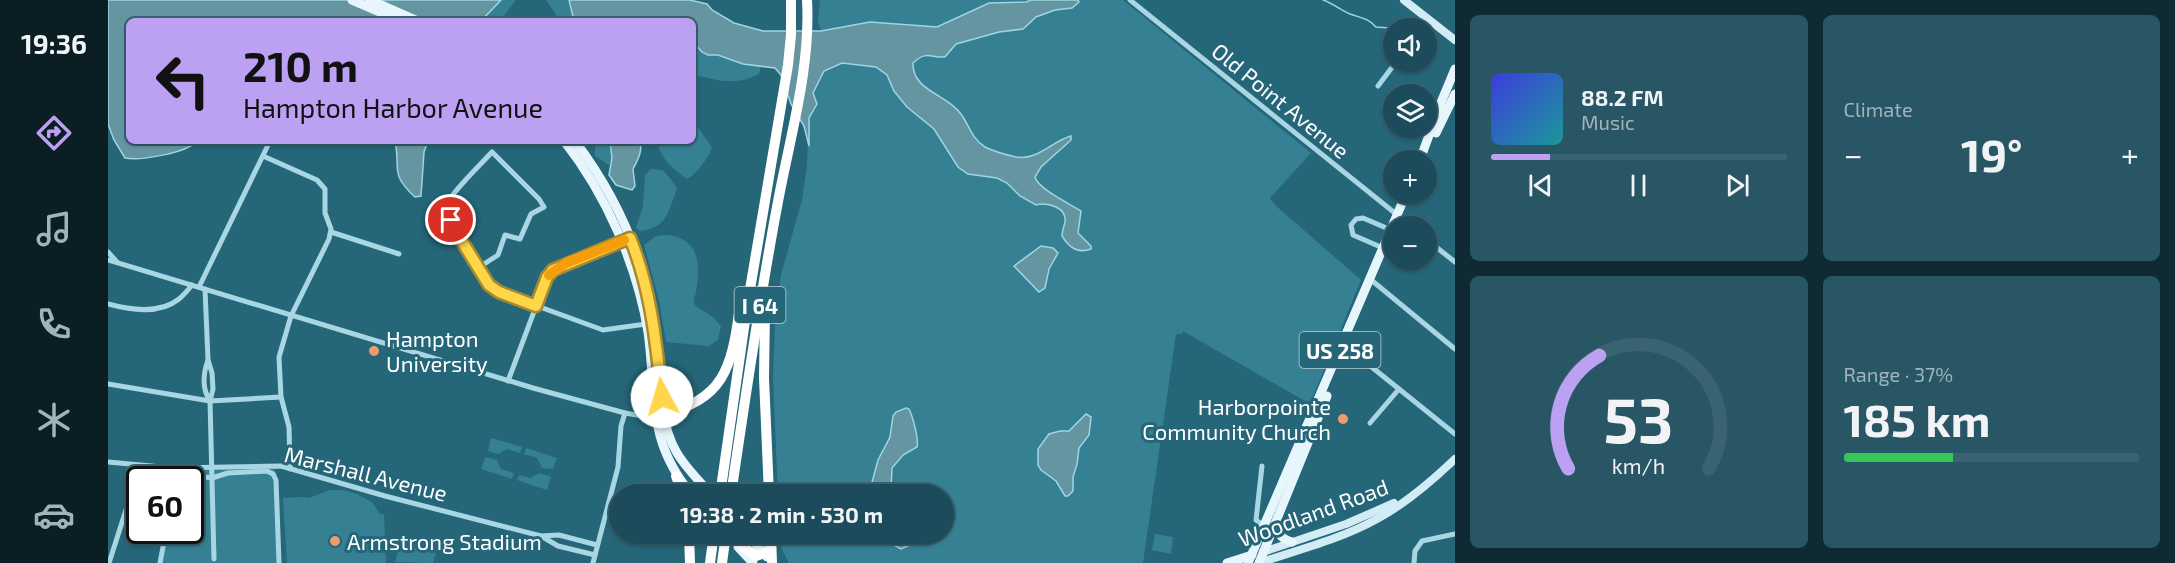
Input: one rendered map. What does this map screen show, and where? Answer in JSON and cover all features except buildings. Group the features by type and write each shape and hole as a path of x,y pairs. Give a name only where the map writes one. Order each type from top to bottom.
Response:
{"highway":[{"name":"I 64","path":"722,484 747,307 790,48 791,0"},
{"name":"I 64","path":"733,484 762,285 806,47 807,0"},
{"path":"660,414 683,409 703,398 719,382 729,362 733,351 759,202 771,167"},
{"path":"769,484 764,327 773,254 774,219"},
{"path":"676,476 679,484"},
{"path":"689,544 690,563"},
{"path":"710,563 713,544"},
{"path":"723,559 726,544"},
{"path":"740,544 754,555 770,553"}],"main road":[{"path":"352,0 394,18"},
{"path":"370,0 411,18"},
{"path":"1404,0 1455,40"},
{"path":"1427,17 1437,20 1455,34"},
{"path":"1424,150 1455,69"},
{"path":"1430,150 1455,94"},
{"path":"566,144 595,186 640,263 651,306 661,443 676,476 683,484"},
{"path":"577,144 607,189 626,239 646,324 660,414 676,452 703,484"},
{"name":"US 258","path":"1372,281 1383,248"},
{"name":"US 258","path":"1255,561 1263,552 1275,524 1383,255"},
{"name":"US 258","path":"1255,561 1264,526 1345,346"},
{"name":"Woodland Road","path":"1227,563 1255,561 1383,516 1454,464"},
{"path":"1275,524 1280,536 1292,542"},
{"name":"Woodland Road","path":"1263,552 1347,528"},
{"path":"736,544 753,563"}],"street":[{"name":"Old Point Avenue","path":"1130,0 1385,216"},
{"path":"1378,86 1388,72"},
{"path":"108,304 133,310 152,309 178,300 199,287 269,144"},
{"path":"478,268 498,255 505,235 520,239 531,214 544,207 539,199 492,152 450,198 448,210 455,230 478,268 489,285 499,292 603,330 646,324"},
{"path":"263,156 317,180 323,185 325,213 331,232 291,316 279,357 281,397 289,428 290,469"},
{"path":"1383,222 1363,218 1356,219 1351,225 1353,235 1383,248"},
{"path":"331,232 399,254"},
{"path":"508,381 547,277 553,270 626,239"},
{"path":"1437,248 1455,262"},
{"path":"108,252 118,263"},
{"path":"108,260 508,381 625,413 642,416 660,414"},
{"path":"1372,281 1455,349"},
{"path":"199,287 208,360 204,369 204,392 210,401 215,562"},
{"path":"1345,346 1455,435"},
{"path":"108,384 210,401 281,397"},
{"path":"1370,423 1399,389"},
{"path":"593,563 618,467 621,426 625,413"},
{"name":"Marshall Avenue","path":"108,462 141,466"},
{"name":"Marshall Avenue","path":"204,467 281,466 385,496 541,536 558,546 595,555"},
{"path":"1262,466 1256,520 1264,526"},
{"path":"204,476 267,471 275,476 279,563"},
{"path":"109,563 126,511"},
{"path":"1414,563 1415,551 1422,541 1455,534"},
{"name":"Marshall Avenue","path":"541,536 559,535 597,545"},
{"path":"160,563 164,544"}],"shaded area":[{"path":"108,0 501,0 484,18 126,18 126,144 193,144 184,149 152,157 125,158 108,124"},
{"path":"501,0 516,0 502,18 484,18"},
{"path":"546,0 569,0 573,18 558,18"},
{"path":"569,0 690,0 707,4 712,10 734,23 763,31 821,31 870,22 937,27 989,3 1078,0 1079,2 1072,8 1055,10 1036,17 1023,29 999,32 956,44 945,57 925,56 913,63 918,80 955,107 974,136 985,147 1008,155 1024,157 1038,153 1071,136 1071,140 1041,167 1035,177 1037,182 1048,191 1081,211 1078,233 1091,246 1091,249 1078,250 1065,240 1062,236 1065,217 1060,209 1045,204 1036,205 997,178 968,174 958,167 934,129 907,107 894,91 887,75 876,67 842,63 824,71 813,93 817,104 809,118 809,146 804,126 791,104 781,75 775,68 743,64 702,52 696,45 696,18 573,18"},
{"path":"820,0 1123,0 1311,153 1270,198 1275,205 1361,280 1310,404 1183,331 1182,334 1176,334 1143,563 789,563 780,544 954,544 954,484 778,484 773,379 775,323 781,275 802,200 807,165 810,98 824,71 837,30 821,31 818,21"},
{"path":"696,45 708,55 718,55 743,64 761,66 759,74 751,78 735,81 710,79 696,75"},
{"path":"696,125 712,147 702,165 687,179 664,158 659,144 696,144"},
{"path":"396,144 427,144 424,152 421,196 415,197 402,182 397,170"},
{"path":"595,144 610,144 612,159 609,165 595,156"},
{"path":"610,144 641,144 641,150 633,169 635,186 632,190 616,185 609,175 612,158"},
{"path":"651,169 663,170 677,189 669,211 662,222 640,231 636,228 643,206 645,175"},
{"path":"666,235 685,241 695,254 698,272 694,303 721,326 718,340 709,346 666,342 659,300 644,245 656,236"},
{"path":"1041,246 1053,248 1058,253 1049,269 1045,288 1039,292 1014,266"},
{"path":"909,409 914,423 917,447 903,455 892,468 891,484 872,484 878,460 890,437 893,416 896,412"},
{"path":"1086,414 1091,417 1089,435 1079,448 1073,477 1073,491 1065,496 1056,481 1038,465 1038,449 1049,434 1069,431"},
{"path":"491,438 522,447 520,453 507,449 498,454 488,451"},
{"path":"526,448 557,458 553,469 542,468 537,458 524,454"},
{"path":"487,457 497,460 501,469 514,473 512,479 481,469"},
{"path":"274,468 277,474 280,563 159,563 162,544 204,544 204,469"},
{"path":"540,473 551,477 547,490 517,480 519,475 530,478"},
{"name":"Armstrong Stadium","path":"330,490 343,490 357,494 372,502 380,514 384,514 386,563 287,563 283,498 309,498"},
{"path":"1155,534 1173,537 1171,554 1152,550"},
{"path":"402,535 438,545 433,563 395,562"},
{"path":"892,544 910,544 901,549"}],"waterway":[{"path":"1323,0 1367,20 1376,27 1383,28"}],"slow traffic":[{"path":"549,275 566,263 624,240"}],"place":[{"name":"Hampton University","path":"374,351"},
{"name":"Harborpointe Community Church","path":"1343,419"},
{"name":"Armstrong Stadium","path":"335,541"}],"route":[{"path":"451,220 489,285 499,292 536,306 547,277 553,270 630,238 640,263 651,306 662,397"}]}
